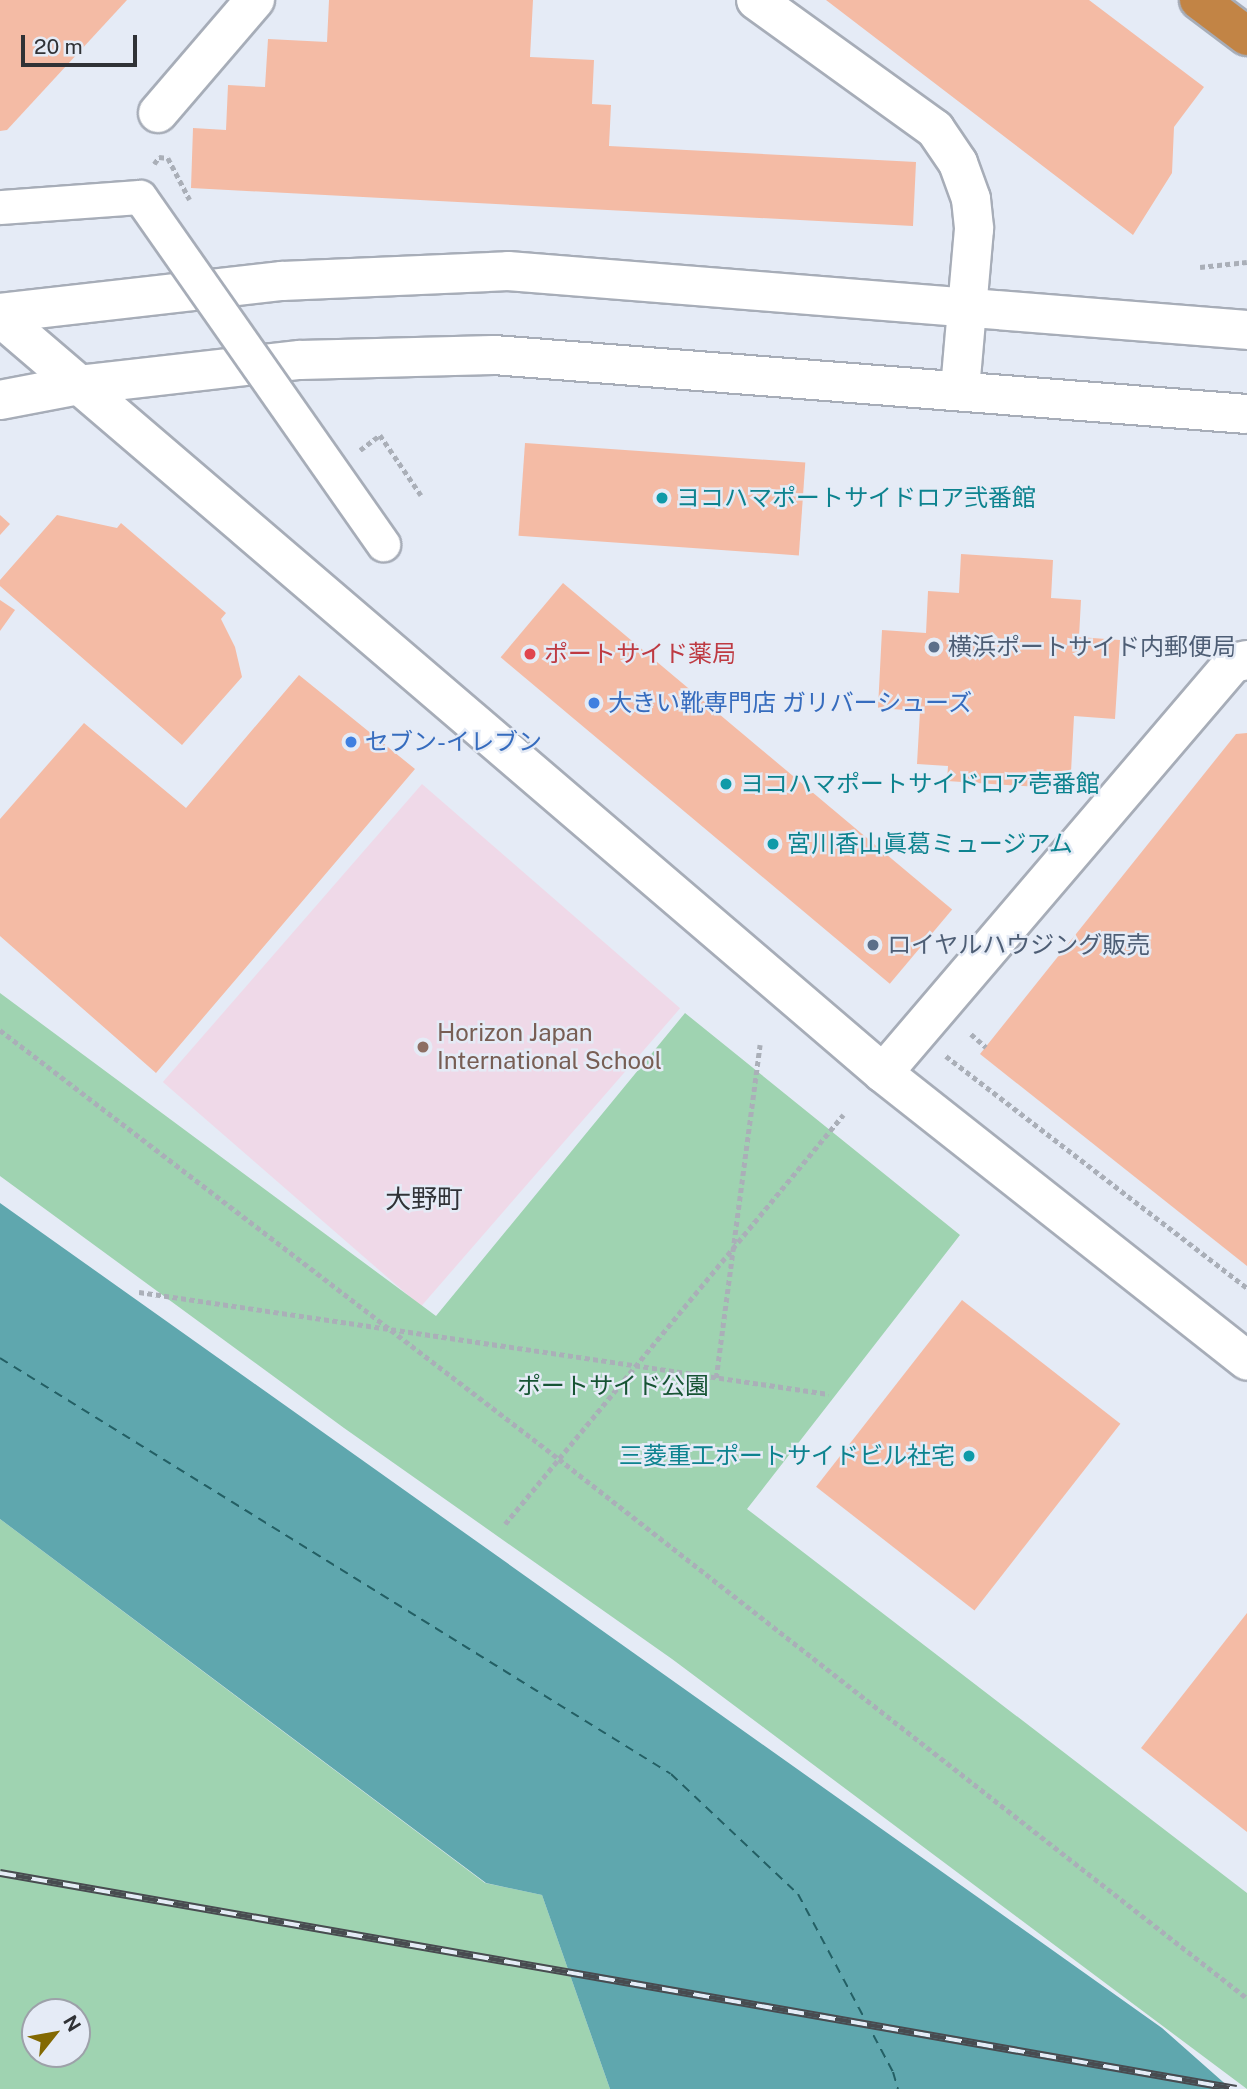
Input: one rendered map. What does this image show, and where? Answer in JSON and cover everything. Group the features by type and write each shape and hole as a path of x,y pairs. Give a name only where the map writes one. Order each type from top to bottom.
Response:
{"highway":[{"path":"1199,0 1247,38"},
{"path":"1234,0 1247,10"}],"street":[{"path":"158,113 255,0"},
{"path":"756,0 935,129 958,163 971,199 974,229 960,390"},
{"path":"1193,0 1247,38"},
{"path":"0,207 140,197 383,544"},
{"path":"0,315 282,281 508,271 1247,330"},
{"path":"0,315 883,1073 1247,1360"},
{"path":"0,400 79,385 300,360 494,355 1247,414"},
{"path":"883,1073 1233,663 1247,660"}],"path":[{"path":"1200,267 1247,262"},
{"path":"360,449 380,435 421,495"},
{"path":"0,1030 559,1459 1247,1998"},
{"path":"971,1034 986,1047"},
{"path":"716,1378 760,1045"},
{"path":"938,1049 1247,1289"},
{"path":"505,1524 843,1115"},
{"path":"139,1292 829,1394"}],"shaded area":[{"name":"Horizon Japan International School","path":"422,784 680,1008 421,1306 163,1082"}],"green space":[{"name":"ポートサイド公園","path":"0,993 436,1316 685,1013 960,1235 747,1509 1247,1893 1247,2089 672,1659 344,1428 0,1176"},
{"path":"0,1519 485,1883 542,1895 610,2089 0,2089"}],"water":[{"path":"0,1203 1162,2028 1231,2089 610,2089 542,1895 486,1883 0,1519"}],"building":[{"path":"0,0 127,0 7,130 0,131"},
{"path":"329,0 533,0 530,57 594,60 592,104 611,105 609,146 916,162 913,226 191,188 193,128 226,130 228,85 265,87 268,39 327,42"},
{"path":"826,0 1089,0 1204,87 1174,127 1172,173 1133,235"},
{"name":"ヨコハマポートサイドロア弐番館","path":"525,443 805,463 799,555 519,536"},
{"path":"0,515 10,524 0,535"},
{"path":"57,515 117,528 121,523 226,613 221,619 235,647 242,677 182,745 0,586 0,580"},
{"path":"961,554 1053,560 1051,598 1081,600 1079,637 1120,640 1115,719 1074,716 1071,772 1039,771 1038,787 947,781 948,766 917,764 920,711 878,708 882,630 926,633 928,591 959,593"},
{"name":"ヨコハマポートサイドロア壱番館","path":"563,583 952,910 890,984 501,657"},
{"path":"0,600 15,610 0,631"},
{"path":"299,675 415,769 156,1073 0,936 0,819 84,723 186,808"},
{"path":"1247,733 1247,1266 980,1054 1236,734"},
{"name":"三菱重工ポートサイドビル社宅","path":"962,1300 1120,1424 974,1611 816,1487"},
{"path":"1247,1613 1247,1832 1141,1748"}],"ferry route":[{"path":"0,1358 671,1774 798,1894 893,2072 898,2089"}],"railway":[{"path":"0,1873 1236,2089"}],"place":[{"name":"ヨコハマポートサイドロア弐番館","path":"662,498"},
{"name":"横浜ポートサイド内郵便局","path":"934,647"},
{"name":"ポートサイド薬局","path":"530,654"},
{"name":"大きい靴専門店 ガリバーシューズ","path":"594,703"},
{"name":"セブン-イレブン","path":"351,742"},
{"name":"ヨコハマポートサイドロア壱番館","path":"726,784"},
{"name":"宮川香山眞葛ミュージアム","path":"773,844"},
{"name":"ロイヤルハウジング販売","path":"873,945"},
{"name":"Horizon Japan International School","path":"423,1047"},
{"name":"三菱重工ポートサイドビル社宅","path":"969,1456"}],"district":[{"name":"大野町","path":"424,1199"}]}
